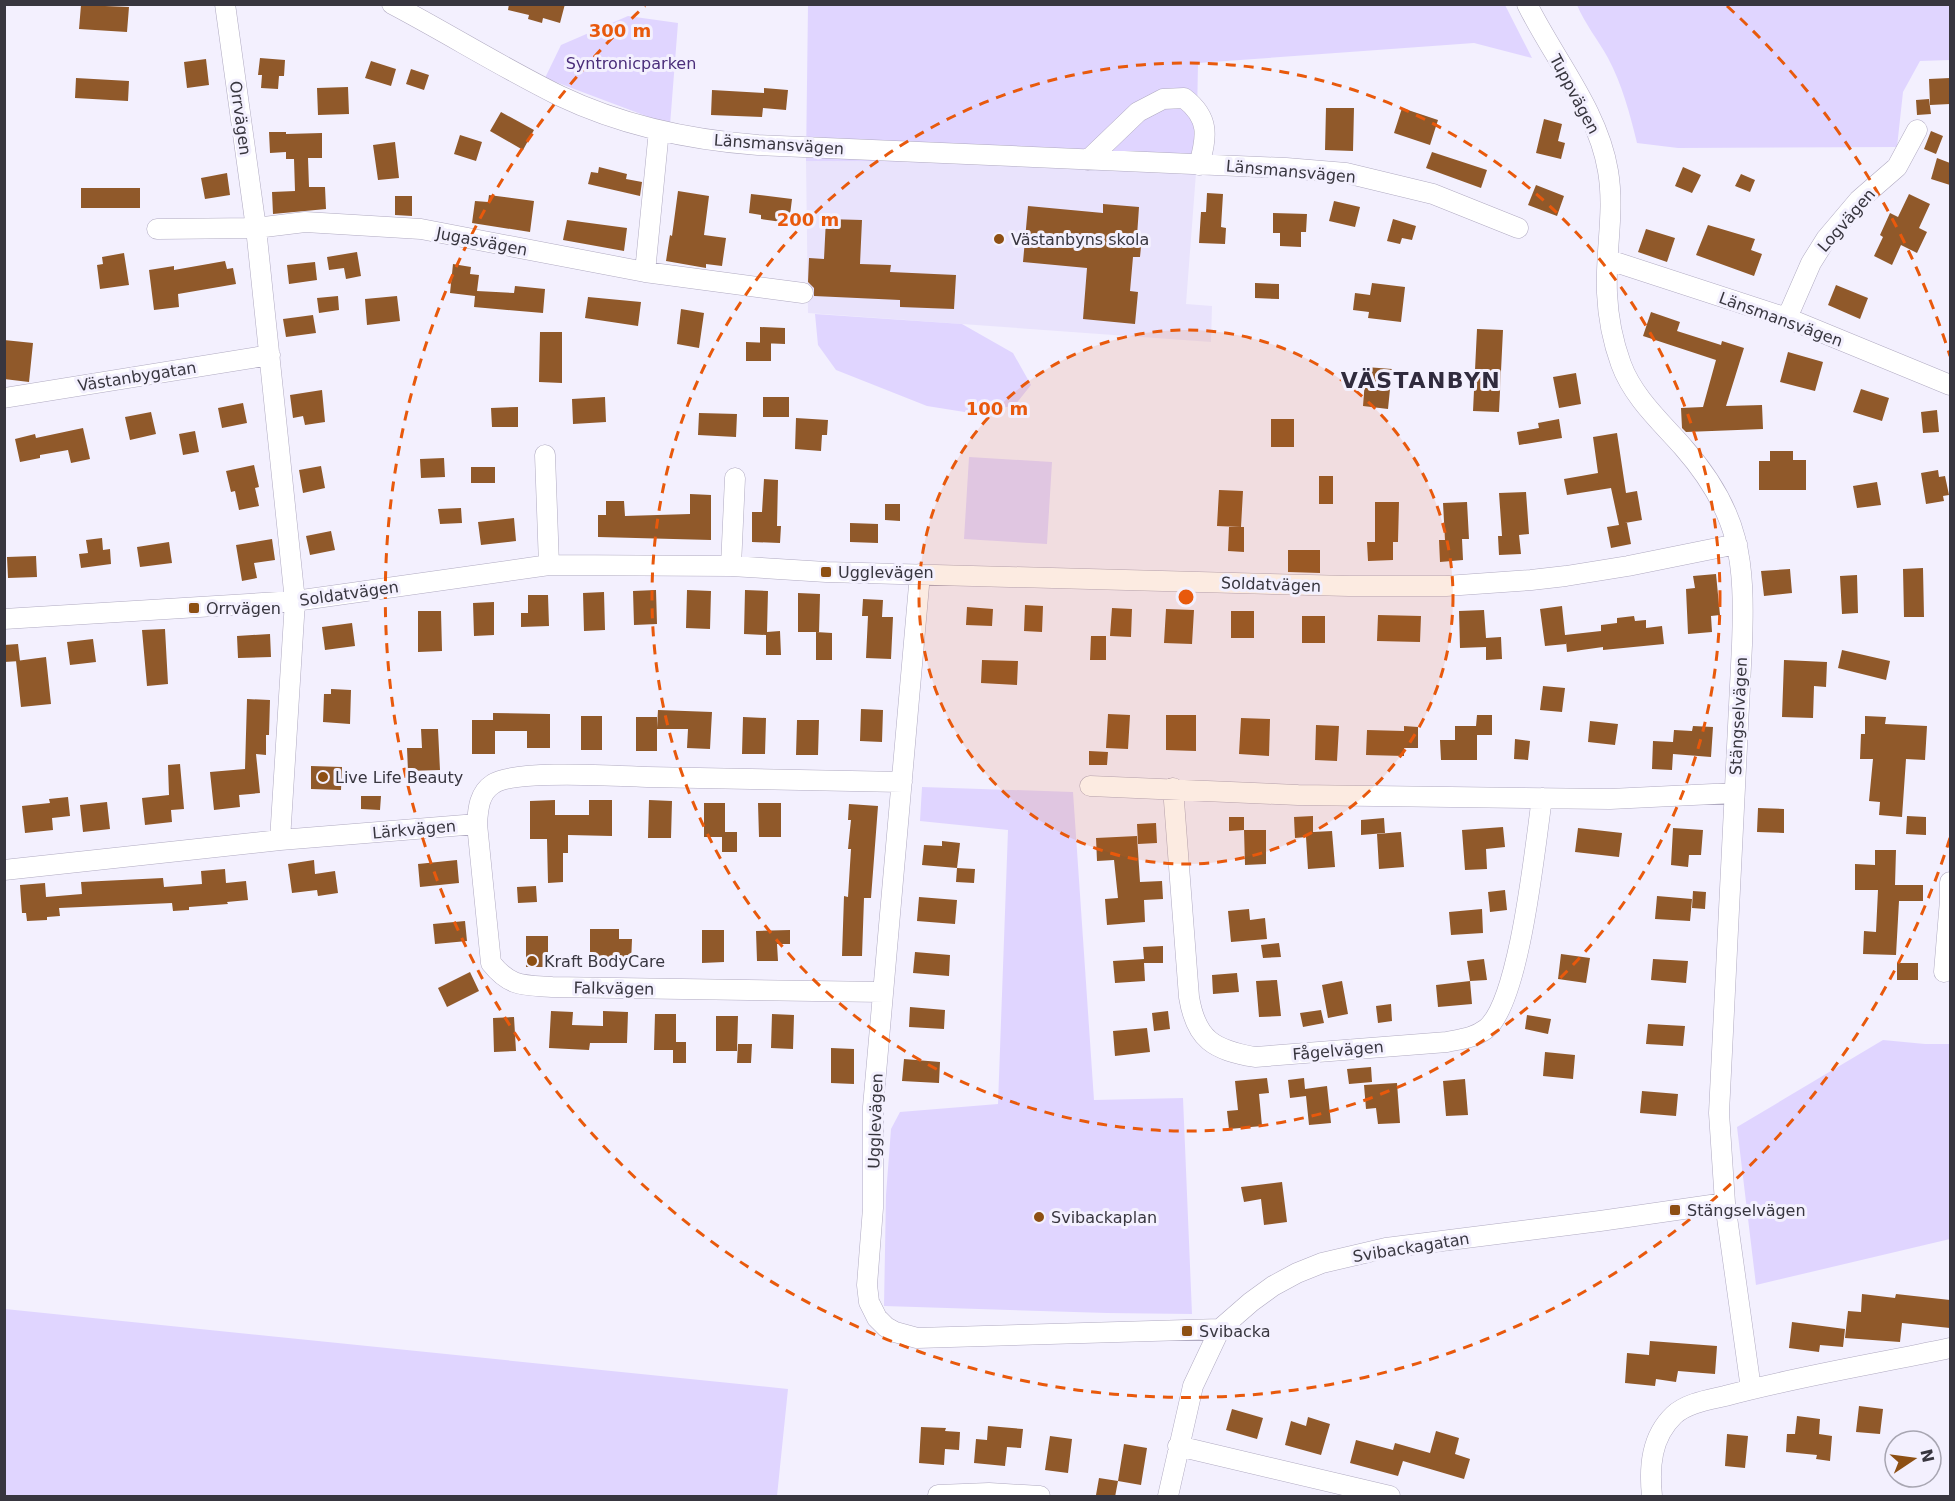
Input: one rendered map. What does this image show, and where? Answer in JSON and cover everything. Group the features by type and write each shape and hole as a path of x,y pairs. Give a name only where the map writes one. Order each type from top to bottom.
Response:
{"street":[{"name":"Orrvägen","path":"225,4 256,228 295,601 280,840"},
{"name":"Länsmansvägen","path":"392,4 562,97 659,130 725,143 758,146 1346,173 1434,194 1518,228"},
{"name":"Tuppvägen","path":"1527,4 1595,126 1605,157 1611,200 1609,260"},
{"name":"Länsmansvägen","path":"1088,160 1138,112 1163,99 1184,98 1195,107 1204,121 1205,142 1199,165"},
{"path":"645,272 659,130"},
{"name":"Logvägen","path":"1787,318 1811,263 1826,239 1859,200 1897,167 1917,130"},
{"name":"Jugasvägen","path":"157,229 256,228 305,222 421,229 645,272 803,293"},
{"name":"Länsmansvägen","path":"1609,260 1787,318 1950,386"},
{"name":"Stängselvägen","path":"1609,260 1607,292 1609,319 1622,365 1632,386 1644,403 1715,488 1729,518 1743,575 1744,597 1719,1113 1725,1203 1751,1389"},
{"name":"Västanbygatan","path":"4,398 270,355"},
{"path":"545,454 549,565"},
{"path":"730,566 735,478"},
{"name":"Soldatvägen","path":"4,619 295,601 549,565 730,566 826,572 1349,586 1446,586 1566,576 1737,544"},
{"name":"Ugglevägen","path":"920,574 873,1107 873,1208 867,1285 869,1302 877,1318 886,1327 917,1338 1220,1329"},
{"name":"Lärkvägen","path":"4,870 280,840 477,824 481,799 486,790 494,783 507,778 573,776 902,782"},
{"path":"1090,786 1298,795 1610,799 1734,794"},
{"name":"Fågelvägen","path":"1173,788 1192,1016 1209,1042 1224,1050 1255,1057 1447,1042 1470,1038 1487,1029 1505,1000 1520,943 1542,798"},
{"name":"Falkvägen","path":"477,824 491,963 503,977 530,986 552,987 884,992"},
{"path":"1944,972 1950,894"},
{"name":"Svibackagatan","path":"1168,1497 1193,1386 1220,1329 1273,1286 1305,1270 1351,1255 1386,1248 1725,1203"},
{"path":"1652,1497 1651,1471 1656,1442 1670,1419 1688,1407 1751,1389 1950,1348"},
{"path":"1178,1446 1390,1497"},
{"path":"938,1495 989,1493 1040,1497"}],"shaded area":[{"name":"Västanbyns skola","path":"806,161 1014,162 1196,173 1186,304 1212,306 1211,342 808,313"}],"green space":[{"path":"808,5 1505,5 1532,58 1474,43 1198,63 1196,173 1014,162 806,161"},
{"path":"1577,5 1950,5 1950,60 1920,61 1903,92 1897,147 1678,148 1637,143 1617,78"},
{"name":"Syntronicparken","path":"628,16 678,23 670,125 545,78 561,45"},
{"path":"815,314 962,324 1013,353 1031,385 1015,405 977,414 927,406 836,370 818,345"},
{"path":"969,457 1052,462 1047,544 964,539"},
{"path":"922,787 1073,792 1094,1100 1183,1098 1192,1314 884,1306 886,1195 891,1129 900,1112 998,1104 1008,830 920,821"},
{"path":"1883,1040 1950,1044 1950,1239 1756,1285 1737,1127"},
{"path":"5,1309 788,1389 777,1496 5,1496"}],"building":[{"path":"509,4 565,4 560,23 543,18 542,23 528,19 529,15 508,10"},
{"path":"81,5 129,7 127,32 79,29"},
{"path":"260,58 285,60 284,76 279,76 278,89 261,88 262,75 258,75"},
{"path":"206,59 209,85 187,88 184,62"},
{"path":"371,61 396,69 391,86 365,78"},
{"path":"411,69 429,75 424,90 406,84"},
{"path":"76,78 129,81 128,101 75,98"},
{"path":"1950,78 1950,104 1930,105 1929,79"},
{"path":"348,87 349,114 318,115 317,88"},
{"path":"764,88 788,90 786,110 763,108 762,117 711,115 712,90 764,93"},
{"path":"1929,99 1931,114 1917,115 1916,100"},
{"path":"1326,108 1354,108 1353,151 1325,150"},
{"path":"1402,108 1438,120 1430,145 1394,133"},
{"path":"501,112 534,130 523,150 490,131"},
{"path":"1544,119 1562,124 1558,141 1565,143 1561,159 1536,153"},
{"path":"1931,131 1943,136 1936,154 1924,149"},
{"path":"269,132 322,133 322,158 308,158 309,187 325,187 326,209 273,214 272,192 295,191 294,159 286,159 286,152 270,153"},
{"path":"460,135 482,142 476,161 454,154"},
{"path":"395,142 399,178 378,180 373,145"},
{"path":"1432,152 1487,170 1481,188 1426,168"},
{"path":"1937,158 1950,163 1950,185 1931,179"},
{"path":"599,167 627,174 626,179 642,182 640,196 588,184 591,172 598,173"},
{"path":"1683,167 1701,175 1692,193 1675,186"},
{"path":"227,173 230,195 205,199 201,178"},
{"path":"1741,174 1755,180 1750,192 1735,186"},
{"path":"1536,185 1564,196 1557,216 1528,205"},
{"path":"81,188 140,188 140,208 81,208"},
{"path":"678,191 709,196 704,235 726,238 722,266 706,264 706,268 666,261"},
{"path":"1207,193 1223,194 1221,227 1226,228 1225,244 1199,243 1201,212 1206,212"},
{"path":"751,194 792,199 789,223 761,219 761,215 749,213"},
{"path":"1909,194 1930,204 1919,228 1927,232 1917,253 1901,245 1892,265 1874,256 1883,237 1880,235 1890,213 1898,217"},
{"path":"489,195 534,201 530,232 472,223 475,201 488,202"},
{"path":"395,196 412,196 412,216 395,215"},
{"path":"1334,201 1360,207 1355,227 1329,221"},
{"path":"1103,204 1139,207 1137,236 1142,236 1140,257 1133,257 1130,291 1138,292 1135,324 1083,319 1087,268 1023,262 1028,206 1103,213"},
{"path":"1273,213 1307,214 1306,232 1301,232 1301,247 1280,246 1280,233 1273,233"},
{"path":"826,219 862,220 860,264 891,265 890,272 956,275 954,309 900,307 900,300 814,296 814,288 808,282 809,258 824,259"},
{"path":"1393,219 1416,226 1412,240 1402,238 1400,244 1387,241"},
{"path":"567,220 627,228 624,251 563,240"},
{"path":"1708,225 1755,239 1751,250 1762,254 1754,276 1696,255"},
{"path":"1646,229 1675,238 1667,262 1638,252"},
{"path":"357,252 361,276 346,279 344,268 329,270 327,257"},
{"path":"124,253 129,285 100,289 97,265 103,264 102,257"},
{"path":"225,261 227,269 233,268 236,284 178,294 179,307 154,310 149,270 174,266 174,270"},
{"path":"315,262 317,280 289,284 287,265"},
{"path":"453,264 471,267 470,274 479,275 477,291 514,293 515,286 545,289 543,313 474,307 475,296 450,293"},
{"path":"1255,283 1279,284 1279,299 1255,298"},
{"path":"1372,283 1405,287 1401,322 1368,318 1369,312 1353,310 1355,293 1370,295"},
{"path":"1836,285 1868,298 1860,319 1828,305"},
{"path":"338,296 339,310 319,313 317,298"},
{"path":"397,296 400,321 367,325 365,299"},
{"path":"588,297 641,302 638,326 585,318"},
{"path":"681,309 704,313 699,348 677,344"},
{"path":"1651,312 1680,322 1677,331 1721,345 1722,341 1744,348 1726,406 1762,405 1763,429 1686,432 1682,428 1681,408 1703,407 1716,360 1643,336"},
{"path":"313,315 316,333 286,337 283,319"},
{"path":"760,327 785,328 785,344 760,343"},
{"path":"1477,329 1503,330 1499,412 1473,411"},
{"path":"540,332 562,332 562,383 539,382"},
{"path":"4,340 33,343 29,382 4,379"},
{"path":"746,342 771,343 771,361 746,361"},
{"path":"1788,352 1823,362 1815,391 1780,382"},
{"path":"1366,367 1392,369 1388,409 1363,406"},
{"path":"1576,373 1581,404 1559,408 1553,377"},
{"path":"1861,389 1889,398 1882,421 1853,412"},
{"path":"322,390 325,422 305,425 303,416 293,418 290,395"},
{"path":"605,397 606,422 573,424 572,399"},
{"path":"763,397 789,397 789,417 763,417"},
{"path":"243,403 247,423 222,428 218,408"},
{"path":"518,407 518,427 492,427 491,408"},
{"path":"1937,410 1939,432 1923,433 1921,412"},
{"path":"151,412 156,434 130,440 125,417"},
{"path":"699,413 737,414 736,437 698,435"},
{"path":"796,418 828,420 827,435 822,435 821,451 795,449"},
{"path":"1271,419 1294,419 1294,447 1271,447"},
{"path":"1559,419 1562,438 1519,445 1517,432 1539,428 1538,423"},
{"path":"83,428 90,459 71,463 68,450 40,455 40,458 20,462 15,439 35,434 36,438"},
{"path":"195,431 199,452 183,455 179,434"},
{"path":"1617,433 1626,493 1637,491 1642,520 1625,523 1627,523 1631,544 1611,548 1607,527 1619,525 1611,488 1567,495 1564,479 1598,473 1593,437"},
{"path":"1770,451 1793,451 1793,460 1806,460 1806,490 1759,490 1759,461 1770,461"},
{"path":"444,458 445,477 421,478 420,459"},
{"path":"254,465 259,487 255,488 259,506 239,510 235,491 231,492 226,471"},
{"path":"321,466 325,488 303,493 299,470"},
{"path":"471,467 495,467 495,483 471,483"},
{"path":"1938,470 1939,477 1945,476 1949,495 1943,496 1944,501 1926,504 1921,473"},
{"path":"1319,476 1333,476 1333,504 1319,504"},
{"path":"764,479 778,480 777,526 781,526 780,543 752,542 752,512 762,512"},
{"path":"1877,482 1881,505 1857,508 1853,486"},
{"path":"1219,490 1243,491 1241,527 1217,526"},
{"path":"1526,492 1529,534 1519,535 1521,554 1499,555 1498,536 1502,536 1499,493"},
{"path":"690,494 711,495 711,540 598,537 598,515 606,515 606,501 624,501 625,516 690,514"},
{"path":"1375,502 1399,502 1398,542 1393,542 1393,560 1368,561 1367,542 1375,542"},
{"path":"1467,502 1469,539 1462,539 1463,560 1440,562 1439,540 1445,540 1443,503"},
{"path":"885,504 900,504 900,521 885,520"},
{"path":"461,508 462,523 440,524 438,509"},
{"path":"514,518 516,541 481,545 478,522"},
{"path":"850,523 878,524 878,543 850,542"},
{"path":"1229,527 1244,527 1244,552 1228,551"},
{"path":"331,531 335,550 310,555 306,536"},
{"path":"102,538 103,550 110,549 111,564 81,568 79,554 88,553 86,540"},
{"path":"272,539 275,560 254,563 257,578 242,581 236,545"},
{"path":"169,542 172,563 140,567 137,547"},
{"path":"1288,550 1320,550 1320,573 1288,572"},
{"path":"36,556 37,577 8,578 7,557"},
{"path":"1923,568 1924,617 1904,617 1903,569"},
{"path":"1790,569 1792,593 1764,596 1761,571"},
{"path":"1716,574 1720,615 1711,616 1712,632 1688,634 1686,589 1695,588 1693,576"},
{"path":"1857,575 1858,613 1842,614 1840,576"},
{"path":"656,590 657,624 634,625 633,591"},
{"path":"687,590 711,591 710,629 686,628"},
{"path":"745,590 768,591 767,632 780,631 781,655 766,655 766,635 744,634"},
{"path":"604,592 605,630 584,631 583,593"},
{"path":"798,593 820,594 819,632 798,632"},
{"path":"528,595 548,595 549,626 521,627 521,613 528,613"},
{"path":"863,599 883,600 882,617 893,617 891,659 866,658 868,616 862,616"},
{"path":"494,602 494,635 474,636 473,603"},
{"path":"1025,605 1043,606 1042,632 1024,631"},
{"path":"1562,606 1565,635 1601,631 1601,625 1617,623 1617,618 1634,616 1635,621 1646,620 1646,628 1662,626 1664,644 1603,650 1603,647 1567,652 1566,642 1566,644 1545,646 1540,609"},
{"path":"967,607 993,609 992,626 966,625"},
{"path":"1112,608 1132,609 1131,637 1110,636"},
{"path":"1166,609 1194,610 1192,644 1164,643"},
{"path":"1484,610 1486,638 1501,637 1502,659 1486,660 1486,647 1460,648 1459,611"},
{"path":"418,611 441,611 442,651 418,652"},
{"path":"1231,611 1254,611 1254,638 1231,638"},
{"path":"1378,615 1421,616 1420,642 1377,641"},
{"path":"1302,616 1325,616 1325,643 1302,643"},
{"path":"352,623 355,646 325,650 322,627"},
{"path":"165,629 168,684 147,686 142,630"},
{"path":"816,632 832,633 832,660 816,660"},
{"path":"270,634 271,657 238,658 237,636"},
{"path":"1091,636 1106,636 1106,660 1090,660"},
{"path":"93,639 96,662 70,665 67,642"},
{"path":"18,644 20,661 4,662 4,645"},
{"path":"1842,650 1890,661 1886,680 1838,668"},
{"path":"46,657 51,704 21,707 16,661"},
{"path":"982,660 1018,661 1017,685 981,683"},
{"path":"1784,660 1827,662 1826,687 1814,686 1813,718 1782,717"},
{"path":"1543,686 1565,688 1562,712 1540,710"},
{"path":"331,689 351,690 350,724 323,722 324,694 331,694"},
{"path":"247,699 270,700 266,755 256,754 260,793 239,795 240,807 214,810 210,772 245,769"},
{"path":"861,709 883,710 882,742 860,741"},
{"path":"658,710 712,712 710,749 687,748 688,729 657,729 657,751 636,751 636,717 657,717 657,728"},
{"path":"493,713 550,714 550,748 527,748 527,731 495,731 495,754 472,754 472,720 493,720"},
{"path":"1108,714 1130,715 1128,749 1106,748"},
{"path":"1166,715 1196,715 1196,751 1166,750"},
{"path":"1477,715 1492,715 1492,735 1477,735 1477,760 1441,760 1440,740 1455,740 1455,726 1476,726"},
{"path":"581,716 602,716 602,750 581,750"},
{"path":"1865,716 1886,717 1885,724 1927,726 1925,760 1906,759 1902,817 1879,815 1880,802 1869,801 1873,759 1860,759 1861,734 1865,734"},
{"path":"743,717 766,718 765,754 742,754"},
{"path":"1241,718 1270,719 1269,756 1239,754"},
{"path":"797,720 819,720 818,755 796,755"},
{"path":"1590,721 1618,724 1615,745 1588,742"},
{"path":"1316,725 1339,726 1337,761 1315,760"},
{"path":"1404,726 1418,727 1418,748 1404,748 1404,756 1366,755 1367,730 1404,731"},
{"path":"1693,726 1713,727 1711,757 1673,754 1672,770 1652,769 1653,741 1673,742 1674,730 1692,731"},
{"path":"421,729 438,729 440,770 408,771 407,748 422,748"},
{"path":"1515,739 1530,741 1528,760 1514,759"},
{"path":"1089,751 1108,752 1107,765 1089,765"},
{"path":"180,764 184,809 171,810 172,822 145,825 142,798 169,795 168,765"},
{"path":"311,766 342,767 341,790 311,789"},
{"path":"361,796 381,796 380,810 361,809"},
{"path":"68,797 70,816 52,818 53,830 25,833 22,806 50,803 49,799"},
{"path":"555,800 555,815 589,815 589,800 612,800 612,836 568,835 568,853 563,853 563,882 548,883 547,839 530,839 530,801"},
{"path":"649,800 672,801 671,838 648,838"},
{"path":"107,802 110,829 83,832 80,805"},
{"path":"704,803 725,803 725,832 737,832 737,852 722,852 722,837 704,837"},
{"path":"758,803 781,803 781,837 759,837"},
{"path":"849,804 878,806 871,898 864,898 862,956 842,956 844,896 848,897 851,849 848,849 851,820 848,820"},
{"path":"1758,808 1784,809 1784,833 1757,832"},
{"path":"1313,816 1313,832 1332,831 1335,867 1308,869 1306,837 1295,838 1294,817"},
{"path":"1907,816 1926,817 1926,835 1906,834"},
{"path":"1229,817 1244,817 1244,830 1229,831"},
{"path":"1384,818 1385,833 1361,835 1361,820"},
{"path":"1156,823 1157,843 1138,844 1137,824"},
{"path":"1503,827 1505,847 1486,849 1487,869 1465,870 1462,830"},
{"path":"1578,828 1622,833 1619,857 1575,852"},
{"path":"1673,828 1703,830 1701,855 1689,855 1688,867 1671,865"},
{"path":"1244,830 1266,830 1266,864 1245,865"},
{"path":"1401,832 1404,867 1379,869 1377,834"},
{"path":"1137,836 1140,882 1162,881 1163,899 1144,900 1145,922 1107,925 1105,899 1118,898 1114,860 1097,861 1096,838"},
{"path":"942,841 960,843 957,868 922,865 924,845 942,846"},
{"path":"1875,850 1896,850 1895,885 1923,885 1923,901 1899,901 1896,955 1863,954 1864,931 1876,932 1878,890 1855,890 1855,864 1875,865"},
{"path":"314,860 315,874 335,871 338,893 318,896 317,890 292,893 288,864"},
{"path":"457,860 459,883 420,887 418,864"},
{"path":"957,868 975,869 974,883 956,882"},
{"path":"225,869 226,883 246,881 248,900 173,911 172,903 59,908 60,916 47,917 47,920 27,921 26,913 22,913 20,885 45,883 46,897 82,894 81,882 163,878 164,887 202,884 201,871"},
{"path":"536,886 537,902 518,903 517,887"},
{"path":"1505,890 1507,910 1490,912 1488,892"},
{"path":"1693,891 1706,892 1705,909 1692,908"},
{"path":"1657,896 1692,899 1690,921 1655,919"},
{"path":"919,897 957,900 955,924 917,921"},
{"path":"1249,909 1250,920 1265,918 1267,939 1231,942 1228,911"},
{"path":"1482,909 1483,933 1451,935 1449,912"},
{"path":"465,921 467,941 435,944 433,924"},
{"path":"590,929 619,929 619,939 632,939 631,963 590,963"},
{"path":"702,930 724,930 724,962 702,963"},
{"path":"790,930 790,944 777,944 778,961 757,961 756,931"},
{"path":"526,936 548,936 548,967 526,967"},
{"path":"1279,943 1281,957 1263,958 1261,945"},
{"path":"1163,946 1163,963 1144,963 1145,981 1115,983 1113,961 1144,959 1143,947"},
{"path":"915,952 950,955 949,976 913,973"},
{"path":"1561,954 1590,958 1586,983 1558,979"},
{"path":"1484,959 1487,980 1470,981 1467,961"},
{"path":"1653,959 1688,961 1686,983 1651,980"},
{"path":"1897,963 1918,963 1918,980 1897,980"},
{"path":"470,972 479,991 447,1007 438,988"},
{"path":"1237,973 1239,992 1213,994 1212,975"},
{"path":"1277,980 1281,1016 1259,1017 1256,981"},
{"path":"1342,981 1348,1014 1328,1018 1322,985"},
{"path":"1470,981 1472,1004 1438,1007 1436,985"},
{"path":"1391,1004 1392,1021 1378,1023 1376,1006"},
{"path":"910,1007 945,1010 944,1029 909,1027"},
{"path":"1321,1010 1324,1023 1303,1027 1300,1013"},
{"path":"551,1011 573,1012 572,1025 603,1026 603,1011 628,1012 627,1043 590,1043 589,1050 549,1048"},
{"path":"1168,1011 1170,1029 1154,1031 1152,1013"},
{"path":"655,1014 676,1014 676,1042 686,1042 686,1063 673,1063 673,1050 654,1050"},
{"path":"772,1014 794,1015 793,1049 771,1048"},
{"path":"1527,1015 1551,1019 1548,1034 1525,1029"},
{"path":"716,1016 738,1016 737,1051 716,1051"},
{"path":"514,1017 516,1051 494,1052 493,1018"},
{"path":"1648,1024 1685,1026 1683,1046 1646,1044"},
{"path":"1147,1028 1150,1052 1115,1056 1113,1031"},
{"path":"738,1044 752,1044 751,1063 737,1063"},
{"path":"831,1048 854,1049 854,1084 831,1083"},
{"path":"1545,1052 1575,1055 1573,1079 1543,1076"},
{"path":"904,1059 940,1062 939,1083 902,1081"},
{"path":"1371,1067 1372,1082 1349,1084 1347,1069"},
{"path":"1267,1078 1269,1093 1259,1094 1262,1126 1229,1129 1227,1111 1238,1110 1235,1081"},
{"path":"1304,1078 1305,1089 1327,1086 1331,1123 1309,1125 1306,1096 1290,1098 1288,1080"},
{"path":"1465,1079 1468,1115 1446,1116 1443,1081"},
{"path":"1397,1083 1400,1123 1378,1124 1376,1108 1366,1109 1364,1085"},
{"path":"1642,1091 1678,1094 1676,1116 1640,1113"},
{"path":"1282,1182 1287,1222 1264,1225 1261,1199 1244,1202 1241,1187"},
{"path":"1862,1294 1895,1298 1896,1294 1950,1300 1950,1328 1902,1323 1900,1342 1845,1338 1848,1311 1861,1312"},
{"path":"1792,1322 1845,1329 1843,1347 1820,1345 1819,1352 1789,1348"},
{"path":"1650,1341 1717,1346 1715,1374 1678,1371 1676,1382 1656,1379 1655,1386 1625,1383 1627,1353 1649,1355"},
{"path":"1859,1406 1883,1409 1880,1434 1856,1432"},
{"path":"1232,1409 1263,1418 1257,1439 1226,1430"},
{"path":"1797,1416 1820,1419 1819,1434 1832,1436 1830,1461 1816,1459 1817,1455 1786,1452 1787,1434 1795,1434"},
{"path":"1308,1417 1330,1424 1321,1455 1285,1445 1291,1421 1306,1426"},
{"path":"988,1426 1023,1429 1021,1448 1007,1447 1005,1466 974,1463 976,1439 987,1440"},
{"path":"921,1427 946,1428 945,1431 960,1432 959,1450 945,1449 944,1465 919,1463"},
{"path":"1436,1431 1459,1438 1455,1454 1470,1459 1464,1479 1403,1461 1398,1476 1350,1463 1356,1440 1393,1450 1395,1443 1430,1453"},
{"path":"1727,1434 1748,1436 1745,1468 1725,1466"},
{"path":"1050,1436 1072,1439 1068,1473 1045,1470"},
{"path":"1124,1444 1147,1448 1141,1485 1118,1481"},
{"path":"1099,1478 1118,1481 1115,1497 1096,1495"}],"place":[{"name":"Västanbyns skola","path":"999,239"},
{"name":"Ugglevägen","path":"826,572"},
{"name":"Orrvägen","path":"194,608"},
{"name":"Live Life Beauty","path":"323,777"},
{"name":"Kraft BodyCare","path":"532,961"},
{"name":"Stängselvägen","path":"1675,1210"},
{"name":"Svibackaplan","path":"1039,1217"},
{"name":"Svibacka","path":"1187,1331"}],"district":[{"name":"VÄSTANBYN","path":"1421,380"}]}
